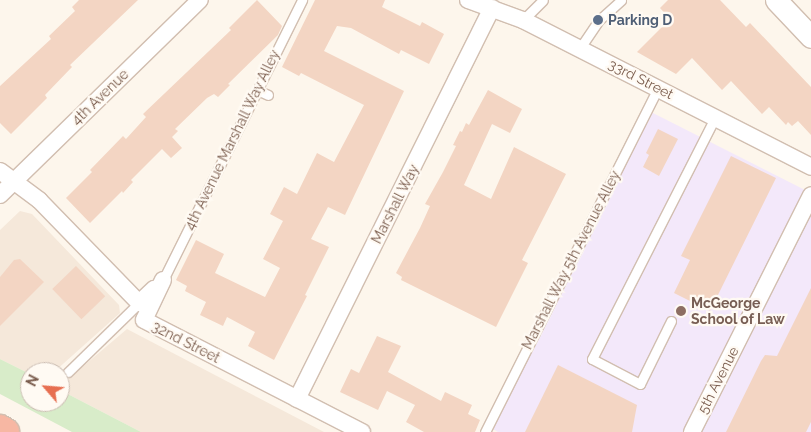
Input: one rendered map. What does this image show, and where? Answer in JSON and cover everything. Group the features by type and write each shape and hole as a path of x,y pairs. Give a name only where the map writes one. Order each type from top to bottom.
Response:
{"highway":[{"path":"0,429 5,432"}],"street":[{"name":"4th Avenue","path":"0,195 200,0"},
{"name":"33rd Street","path":"468,0 523,20 716,116 811,167"},
{"path":"776,0 811,37"},
{"name":"Marshall Way","path":"297,399 492,8"},
{"path":"0,171 40,200 139,303 163,280"},
{"name":"5th Avenue","path":"692,432 811,195"},
{"name":"32nd Street","path":"163,280 144,320 362,432"}],"lane":[{"name":"4th Avenue Marshall Way Alley","path":"163,280 302,0"},
{"path":"523,20 542,0"},
{"path":"580,48 598,21 621,0"},
{"name":"Marshall Way 5th Avenue Alley","path":"484,432 658,88"},
{"path":"257,90 268,95"},
{"path":"671,321 640,384 592,359 716,116"},
{"path":"70,370 139,303"}],"shaded area":[{"name":"McGeorge School of Law","path":"651,112 811,193 811,432 498,432 493,429"},
{"path":"20,211 32,214 119,305 120,313 65,362 20,362 20,369 0,359 0,230"},
{"path":"127,329 324,432 141,432 70,395 70,377"}],"green space":[{"path":"0,359 20,369 20,405 0,394"},
{"path":"70,395 141,432 72,432 34,412 70,412"}],"building":[{"path":"79,0 138,0 70,65 72,67 45,95 47,98 11,134 0,123 0,86 51,39 49,36 75,11 72,7"},
{"path":"257,0 282,26 278,35 228,84 230,85 218,97 214,94 207,98 175,129 178,131 172,137 182,148 171,158 162,149 131,180 133,182 123,193 122,191 90,223 66,198 92,172 90,170 123,136 126,139 146,117 143,114 231,30 229,28"},
{"path":"315,0 385,0 382,7 420,26 422,22 444,34 429,64 401,50 399,54 351,28 337,26 324,51 404,91 345,215 328,207 311,239 329,247 305,295 307,296 274,360 248,346 255,332 227,317 223,326 200,315 206,302 185,291 187,286 176,280 196,240 224,254 215,273 265,297 280,268 263,259 283,221 270,214 284,187 297,194 317,153 334,162 364,105 301,73 299,76 282,67"},
{"path":"668,0 720,0 746,27 750,23 811,87 811,135 798,121 792,126 788,122 786,125 769,107 762,114 731,81 722,90 692,58 676,74 637,52 670,19 660,8"},
{"path":"488,90 522,109 510,133 492,124 464,185 491,199 514,147 566,174 522,260 528,263 496,327 401,280 402,277 396,273 430,206 425,204 456,146 453,145 460,131 462,132 466,123 469,125"},
{"path":"658,129 678,139 659,176 643,167 649,155 646,153"},
{"path":"731,156 776,178 710,311 674,293 690,260 681,256"},
{"path":"20,259 44,282 0,326 0,277 14,260"},
{"path":"76,266 105,296 81,319 52,289"},
{"path":"811,288 811,422 806,432 726,432 761,361 765,355 777,356"},
{"path":"377,336 401,346 388,372 441,401 445,392 472,405 468,414 480,420 475,432 424,432 406,422 415,405 387,391 378,410 340,392 351,369 359,373"},
{"path":"558,365 637,405 632,432 525,432"}],"place":[{"name":"Parking D","path":"598,20"},
{"name":"McGeorge School of Law","path":"681,311"}]}
